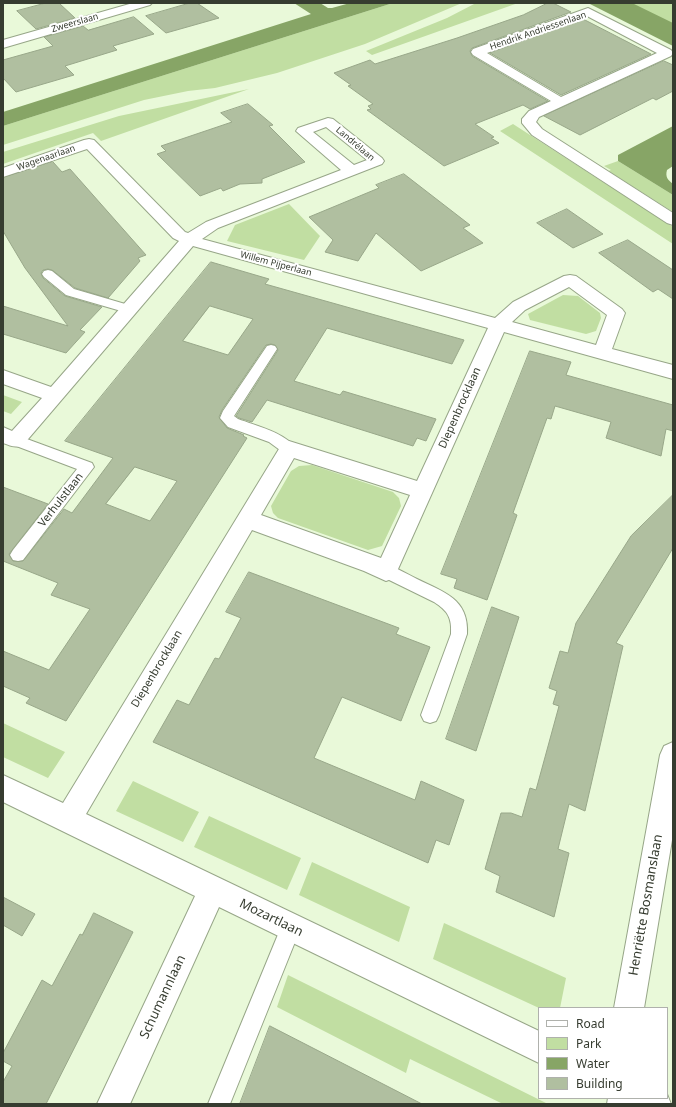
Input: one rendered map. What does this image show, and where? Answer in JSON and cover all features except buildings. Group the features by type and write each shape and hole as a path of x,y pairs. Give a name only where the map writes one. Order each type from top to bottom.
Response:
{"street":[{"name":"Zweerslaan","path":"3,44 146,3"},
{"name":"Hendrik Andriessenlaan","path":"561,102 476,52 588,12 667,53 561,102 534,114 529,119 530,126 552,142 673,220"},
{"name":"Landrélaan","path":"190,240 212,225 352,171 377,161 328,122 303,131 352,171"},
{"name":"Wagenaarlaan","path":"3,173 89,143"},
{"name":"Willem Pijperlaan","path":"89,143 179,235 190,240 673,372"},
{"name":"Verhulstlaan","path":"9,438 55,395 128,309 190,240"},
{"path":"498,325 519,306 570,280 616,313 602,352"},
{"name":"Diepenbrocklaan","path":"386,571 498,325"},
{"path":"3,377 55,395"},
{"path":"289,449 422,491"},
{"name":"Diepenbrocklaan","path":"68,819 289,449"},
{"path":"247,519 372,564 386,571"},
{"name":"Henriëtte Bosmanslaan","path":"629,1007 673,755"},
{"name":"Mozartlaan","path":"3,788 538,1048"},
{"name":"Schumannlaan","path":"113,1104 213,889"},
{"path":"645,1099 655,1104"}],"lane":[{"path":"48,274 70,292 128,309"},
{"path":"271,349 228,414 227,418 233,423 274,438 289,449"},
{"name":"Verhulstlaan","path":"9,438 87,467 18,555"},
{"path":"386,571 443,598 453,606 461,620 460,634 430,714"},
{"path":"219,1104 292,928"}],"green space":[{"path":"393,3 462,3 365,44 277,73 215,88 188,91 144,100 3,145 3,126"},
{"path":"476,3 518,3 372,55 366,51 447,18"},
{"path":"609,3 673,3 673,34"},
{"path":"249,89 101,141 93,133 3,164 3,152 119,116"},
{"path":"513,124 673,227 673,244 500,131"},
{"path":"618,161 673,195 673,212 608,171 611,170 604,166"},
{"path":"289,204 320,236 304,260 227,241 235,225"},
{"path":"563,295 578,296 600,313 601,318 596,331 586,334 530,320 528,314"},
{"path":"3,395 22,402 11,414 3,411"},
{"path":"312,465 393,492 399,498 401,506 382,546 368,550 278,518 273,513 271,506 291,471 299,466"},
{"path":"3,723 65,752 48,778 3,757"},
{"path":"133,781 199,812 183,842 116,811"},
{"path":"209,816 301,858 287,890 194,847"},
{"path":"312,862 410,907 399,942 299,895"},
{"path":"444,923 566,978 560,1007 538,1008 433,959"},
{"path":"288,975 548,1104 503,1104 410,1059 406,1073 277,1007"}],"water":[{"path":"294,3 320,3 328,8 332,8 350,3 393,3 3,126 3,112 311,14"},
{"path":"588,3 632,3 673,23 673,46"},
{"path":"673,126 673,166 667,170 666,175 668,180 673,184 673,195 618,161 618,155"}]}
